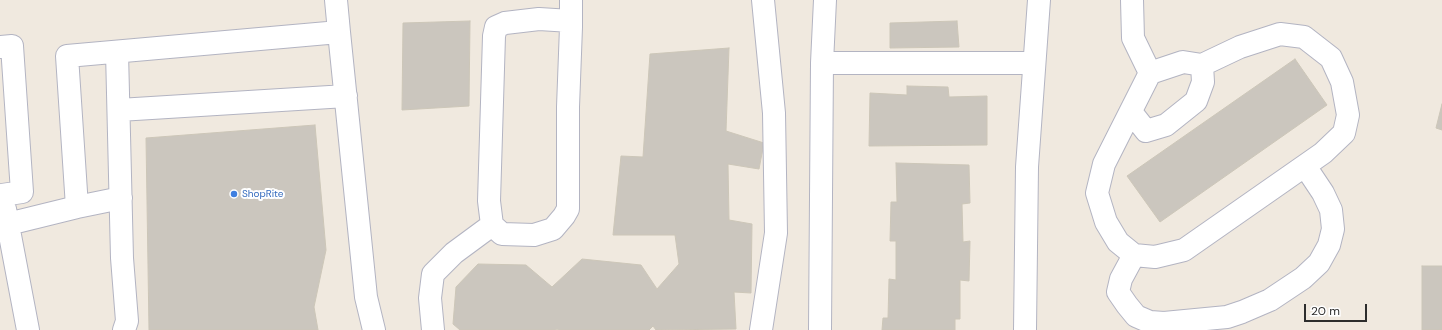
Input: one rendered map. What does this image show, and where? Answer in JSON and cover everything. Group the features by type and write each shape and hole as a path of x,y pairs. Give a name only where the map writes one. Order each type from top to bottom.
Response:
{"lane":[{"path":"336,0 366,297 374,330"},
{"path":"571,0 571,21 568,107 568,209 553,228 534,235 502,234 492,225 489,202 494,36 496,27 505,23 539,19 571,21"},
{"path":"761,330 776,234 774,113 763,0"},
{"path":"820,330 822,63 825,0"},
{"path":"1025,330 1027,167 1039,0"},
{"path":"1132,0 1134,38 1150,73"},
{"path":"77,207 67,56 339,32"},
{"path":"1280,34 1304,37 1331,58 1342,82 1348,115 1344,132 1323,153 1184,250 1155,257 1134,255 1118,242 1106,222 1097,192 1104,164 1150,73 1183,62 1202,65 1240,47 1280,34"},
{"path":"0,47 12,46 22,192 1,195 28,330"},
{"path":"118,52 122,258 127,321 124,330"},
{"path":"822,63 1034,63"},
{"path":"1131,112 1146,130 1166,125 1196,101 1203,82 1202,65"},
{"path":"119,110 346,96"},
{"path":"1134,255 1120,279 1118,292 1126,305 1136,316 1150,322 1164,323 1227,317 1270,300 1309,273 1319,263 1329,245 1333,229 1331,210 1323,193 1305,166"},
{"path":"8,224 121,198"},
{"path":"433,330 430,298 433,274 454,253 492,225"}],"building":[{"path":"470,21 469,106 402,110 403,23"},
{"path":"957,21 959,47 890,48 890,23"},
{"path":"729,48 726,131 764,143 759,169 728,164 729,220 752,224 751,293 734,292 736,329 656,330 653,326 649,330 460,330 453,324 456,287 478,264 526,265 552,287 582,259 641,265 657,289 679,264 675,235 613,235 621,156 643,157 650,54"},
{"path":"1295,59 1327,105 1160,222 1127,176"},
{"path":"907,86 948,87 949,97 987,96 987,145 869,146 870,93 907,95"},
{"path":"1442,104 1442,130 1436,128"},
{"name":"ShopRite","path":"315,125 326,250 314,307 318,330 149,330 146,138"},
{"path":"896,163 969,165 970,203 962,204 963,242 970,241 969,281 960,280 960,319 955,319 955,330 882,330 883,318 888,318 889,279 896,280 896,241 890,241 891,202 897,202"},
{"path":"1422,266 1442,266 1442,330 1422,330"}],"place":[{"name":"ShopRite","path":"234,194"}]}
